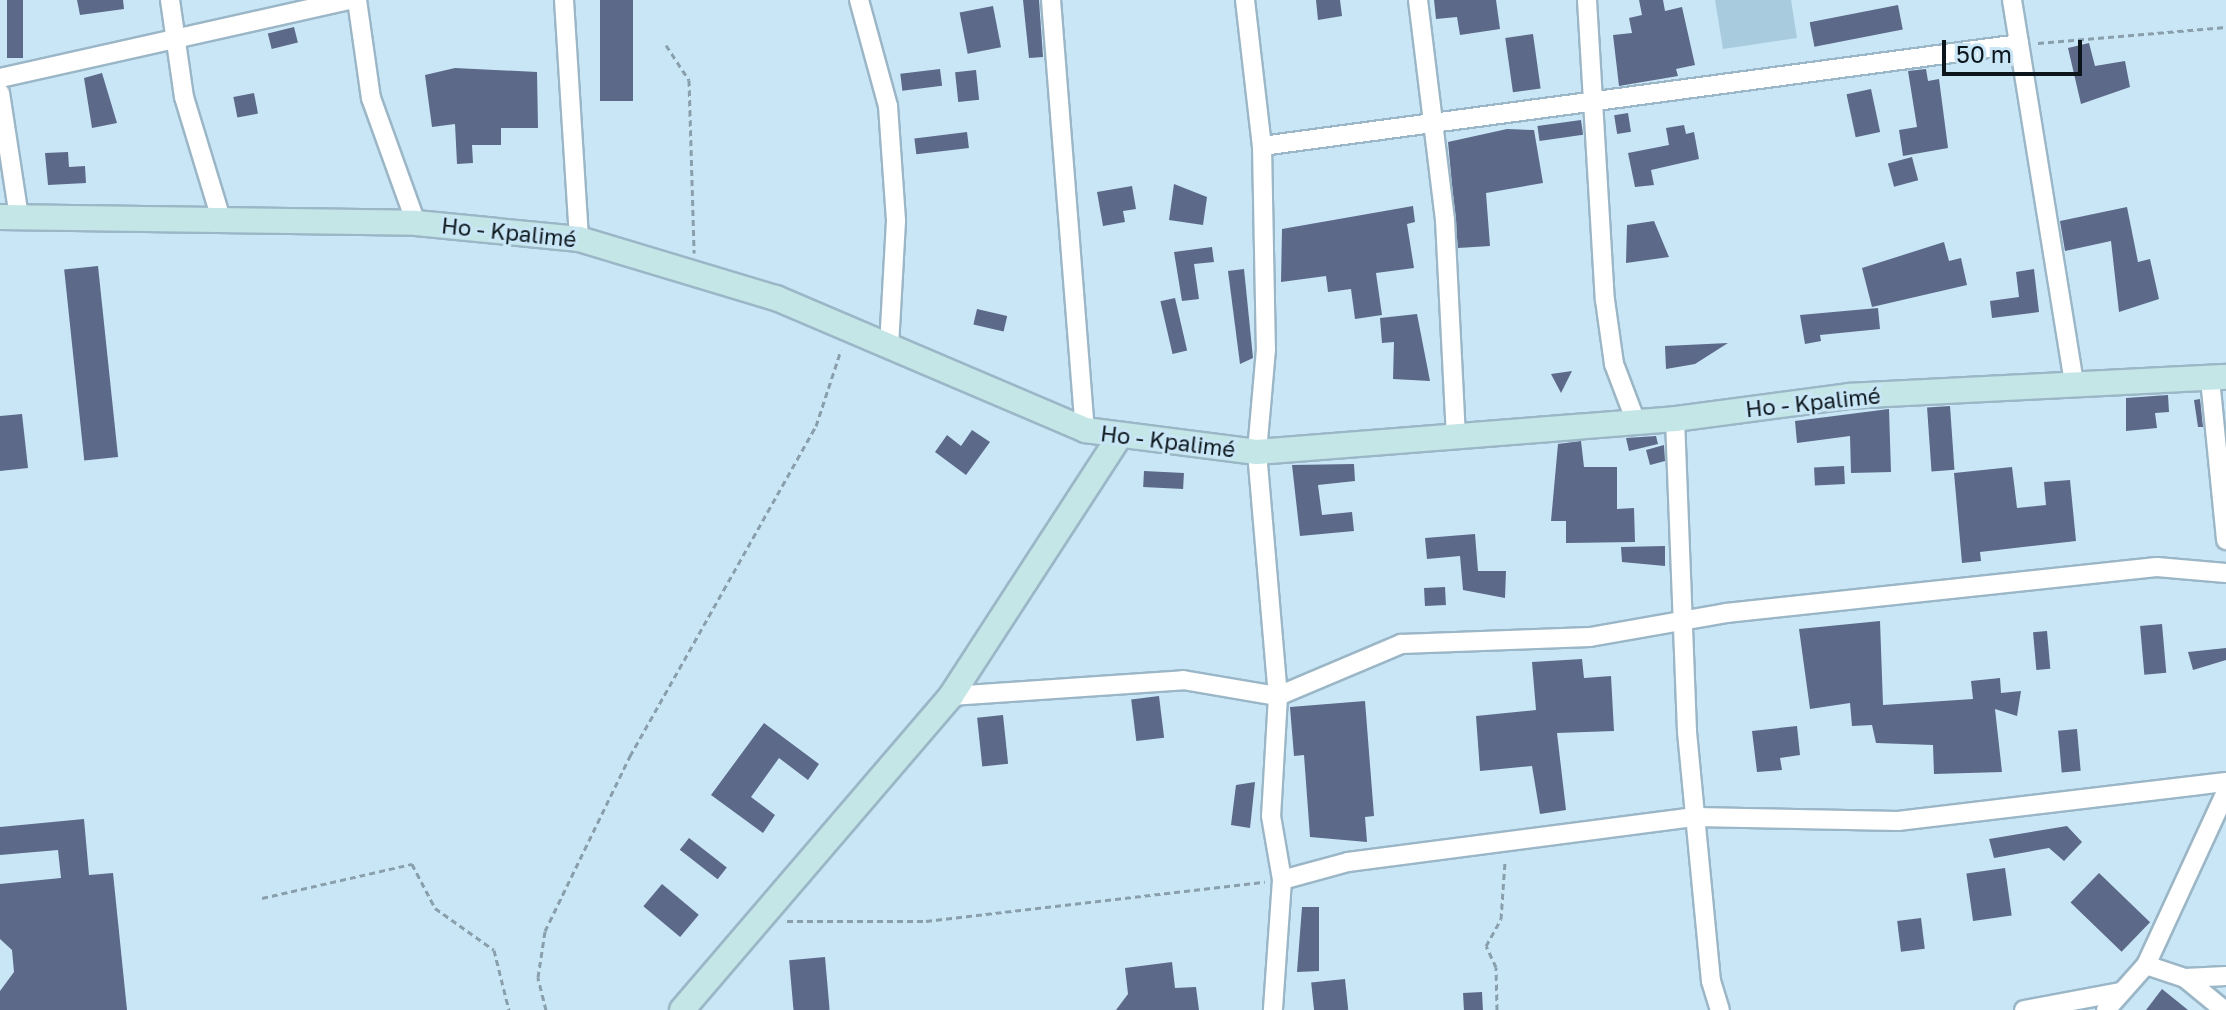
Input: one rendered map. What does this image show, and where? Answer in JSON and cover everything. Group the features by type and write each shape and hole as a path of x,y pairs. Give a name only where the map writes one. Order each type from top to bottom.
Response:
{"main road":[{"name":"Ho - Kpalimé","path":"9,217 416,223 579,239 694,272 845,327 1085,430 1118,439 1257,452 1675,419 1835,397 2218,378"},
{"path":"682,1010 951,696 1118,439"}],"street":[{"path":"170,0 175,42 222,222"},
{"path":"0,78 175,42 349,0"},
{"path":"357,0 371,98 416,223"},
{"path":"564,0 579,239"},
{"path":"859,0 888,106 896,221 889,345"},
{"path":"1051,0 1085,430"},
{"path":"1245,0 1262,146 1266,349 1257,452 1278,696 1271,816 1282,880 1273,1010"},
{"path":"1418,0 1433,124 1456,435"},
{"path":"1587,0 1597,103 1605,300 1614,364 1636,422"},
{"path":"2012,0 2074,384"},
{"path":"1262,146 2019,44"},
{"path":"0,93 9,217"},
{"path":"2218,378 2226,540"},
{"path":"1675,419 1695,817 1711,981 1720,1010"},
{"path":"951,696 1183,680 1278,696 1401,644 1590,637 1684,619 2157,567 2226,573"},
{"path":"1282,880 1348,862 1695,817 1898,821 2226,782"},
{"path":"2106,1010 2146,965 2226,792"},
{"path":"2146,965 2185,978 2224,1010"},
{"path":"2185,978 2226,976"},
{"path":"2024,1010 2121,992"}],"path":[{"path":"2019,44 2226,27"},
{"path":"666,45 689,80 694,272"},
{"path":"546,1010 538,977 545,931 630,756 816,426 837,374 845,327"},
{"path":"1497,1010 1496,967 1486,946 1501,919 1506,842"},
{"path":"262,898 412,864 435,908 494,950 509,1010"},
{"path":"759,921 926,921 1282,880"}],"shaded area":[{"path":"1715,0 1791,0 1797,38 1723,49"}],"building":[{"path":"7,0 23,0 23,58 7,58"},
{"path":"77,0 123,0 124,9 80,15"},
{"path":"600,0 633,0 633,101 600,101"},
{"path":"1023,0 1039,0 1043,57 1029,58"},
{"path":"1316,0 1340,0 1342,16 1318,20"},
{"path":"1434,0 1496,0 1500,29 1460,35 1457,17 1436,19"},
{"path":"1639,0 1663,0 1665,11 1682,7 1695,65 1676,69 1678,76 1619,86 1613,35 1632,33 1629,18 1642,15"},
{"path":"1898,5 1903,30 1814,47 1810,22"},
{"path":"993,6 1001,47 968,54 960,12"},
{"path":"294,27 298,43 272,49 268,34"},
{"path":"1533,34 1541,88 1513,92 1505,38"},
{"path":"2089,43 2095,66 2125,61 2130,87 2081,104 2068,48"},
{"path":"455,68 537,72 538,128 501,128 501,145 472,145 473,163 457,164 455,124 432,127 425,75"},
{"path":"940,69 942,86 902,91 900,74"},
{"path":"1926,69 1928,81 1939,79 1948,148 1903,156 1899,130 1917,127 1908,71"},
{"path":"976,70 979,100 958,102 955,72"},
{"path":"102,73 117,123 92,128 84,78"},
{"path":"1871,89 1880,132 1856,137 1847,94"},
{"path":"254,93 258,114 237,118 233,97"},
{"path":"1628,113 1631,132 1617,134 1614,115"},
{"path":"1581,120 1583,135 1540,141 1537,126"},
{"path":"1684,125 1686,134 1694,132 1699,159 1651,170 1654,185 1635,187 1628,153 1669,145 1666,128"},
{"path":"1507,129 1534,130 1543,183 1486,193 1490,246 1458,248 1448,142"},
{"path":"967,132 969,148 916,154 914,138"},
{"path":"68,152 69,167 85,166 86,183 48,185 45,153"},
{"path":"1912,157 1918,180 1894,187 1888,163"},
{"path":"1174,184 1207,197 1203,225 1169,220"},
{"path":"1132,186 1136,209 1123,211 1125,222 1103,226 1097,192"},
{"path":"1413,206 1415,222 1407,224 1414,268 1376,273 1382,315 1355,319 1351,289 1328,292 1326,276 1281,282 1282,229"},
{"path":"2127,207 2138,262 2150,259 2159,299 2119,312 2111,241 2065,251 2060,221"},
{"path":"1654,221 1669,257 1626,263 1627,225"},
{"path":"1944,242 1949,261 1961,258 1967,285 1872,307 1862,268"},
{"path":"1212,247 1214,262 1194,264 1199,299 1182,301 1174,252"},
{"path":"98,266 118,457 84,461 64,270"},
{"path":"1244,269 1253,358 1240,364 1228,271"},
{"path":"2034,269 2039,312 1992,318 1990,301 2019,297 2016,272"},
{"path":"1175,298 1187,351 1173,354 1160,301"},
{"path":"1878,308 1880,329 1820,335 1821,341 1805,344 1800,315"},
{"path":"977,309 1007,316 1004,332 973,325"},
{"path":"1417,314 1430,381 1393,379 1394,342 1382,343 1380,318"},
{"path":"1728,343 1695,364 1666,369 1665,346"},
{"path":"1572,371 1561,393 1551,374"},
{"path":"2168,395 2169,412 2155,413 2157,428 2126,431 2126,398"},
{"path":"2200,399 2203,427 2198,427 2194,400"},
{"path":"1950,406 1954,470 1932,471 1927,408"},
{"path":"1889,409 1891,472 1851,473 1850,436 1797,443 1795,421"},
{"path":"22,414 28,468 0,471 0,416"},
{"path":"972,430 990,442 966,475 935,452 947,435 961,446"},
{"path":"1656,436 1658,444 1629,451 1626,438"},
{"path":"1581,441 1584,467 1617,467 1617,509 1634,508 1635,542 1566,543 1566,521 1551,521 1558,444"},
{"path":"1664,445 1665,461 1650,465 1646,450"},
{"path":"1354,464 1355,481 1318,485 1322,515 1352,512 1354,531 1300,536 1292,465"},
{"path":"1844,466 1845,484 1815,486 1814,468"},
{"path":"2012,467 2017,508 2046,505 2044,482 2070,480 2076,541 1980,552 1981,561 1962,563 1954,473"},
{"path":"1144,471 1184,473 1183,489 1143,487"},
{"path":"1475,534 1478,571 1506,571 1505,598 1463,590 1460,556 1427,559 1425,538"},
{"path":"1665,546 1665,566 1622,562 1621,547"},
{"path":"1445,587 1446,605 1425,606 1424,588"},
{"path":"1880,621 1883,705 1973,699 1971,681 2000,678 2001,693 2021,691 2017,716 1995,709 2002,772 1934,774 1933,745 1876,743 1872,725 1852,726 1850,703 1810,709 1799,629"},
{"path":"2162,624 2166,673 2144,675 2140,626"},
{"path":"2047,631 2050,669 2036,670 2033,632"},
{"path":"2226,648 2226,660 2193,670 2188,652"},
{"path":"1582,659 1584,678 1611,676 1614,731 1557,733 1566,810 1540,814 1532,766 1480,771 1476,716 1536,710 1532,662"},
{"path":"1159,696 1164,738 1136,741 1131,699"},
{"path":"1365,701 1374,816 1365,817 1367,842 1310,837 1304,755 1294,756 1290,707"},
{"path":"1003,715 1008,764 982,766 977,718"},
{"path":"764,723 819,764 808,780 779,758 751,797 775,815 763,833 711,795"},
{"path":"1797,726 1800,755 1780,758 1782,770 1757,772 1752,731"},
{"path":"2077,729 2081,771 2062,772 2058,731"},
{"path":"1255,782 1250,828 1231,825 1236,785"},
{"path":"84,819 89,875 113,873 127,1010 0,1010 0,991 14,972 12,950 0,939 0,884 61,878 58,850 0,855 0,827"},
{"path":"2067,826 2082,842 2064,861 2049,848 1994,858 1989,839"},
{"path":"689,838 727,868 718,879 680,850"},
{"path":"2005,868 2012,916 1973,921 1966,873"},
{"path":"2099,873 2150,922 2122,952 2071,902"},
{"path":"662,884 699,915 680,937 643,906"},
{"path":"1302,907 1319,907 1319,971 1297,972"},
{"path":"1921,918 1925,949 1901,952 1897,921"},
{"path":"825,957 830,1010 793,1010 789,960"},
{"path":"1172,962 1175,988 1196,987 1199,1010 1116,1010 1128,994 1125,968"},
{"path":"1345,979 1348,1010 1314,1010 1311,983"},
{"path":"2162,989 2188,1010 2146,1010"},
{"path":"1482,992 1483,1010 1464,1010 1463,993"}]}
